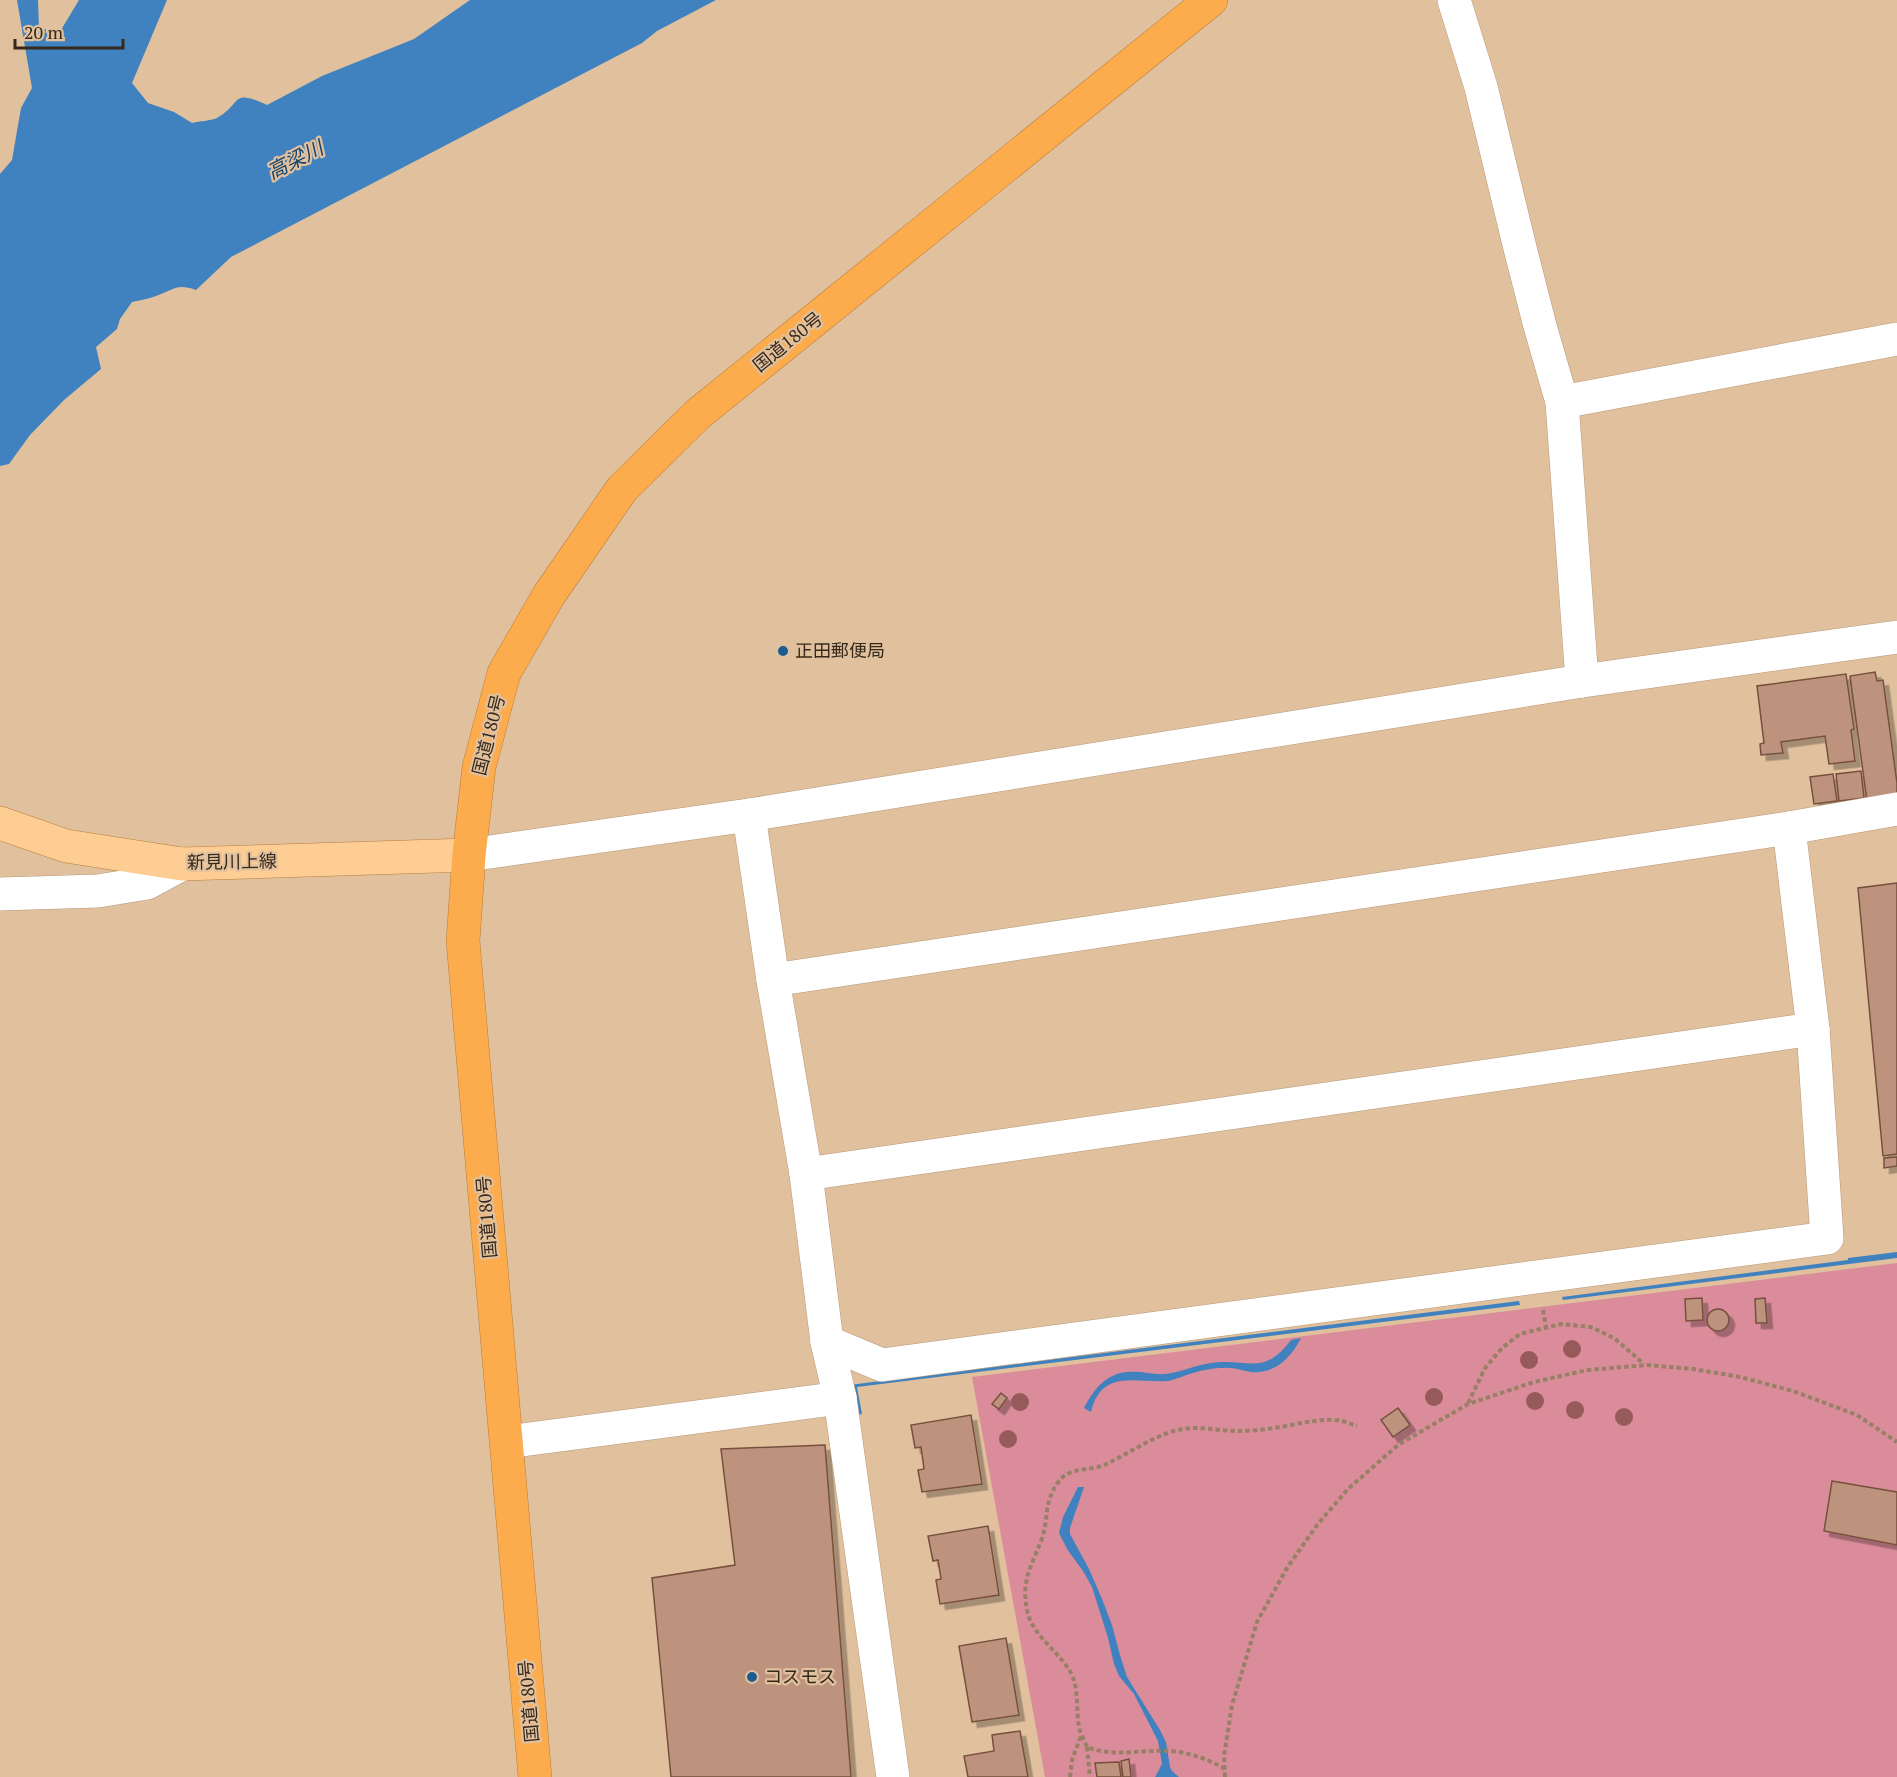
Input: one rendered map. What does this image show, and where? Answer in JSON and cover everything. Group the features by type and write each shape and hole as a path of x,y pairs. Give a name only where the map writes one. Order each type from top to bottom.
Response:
{"highway":[{"name":"国道180号","path":"535,1777 463,942 469,855 479,767 504,673 549,595 622,489 698,414 1211,0"}],"main road":[{"name":"新見川上線","path":"0,823 66,846 182,864 469,855"}],"street":[{"path":"1454,0 1481,87 1526,271 1562,402 1582,681"},
{"path":"1562,402 1897,339"},
{"path":"469,855 749,815 1582,681 1897,637"},
{"path":"773,980 1789,828 1897,809"},
{"path":"749,815 773,980 806,1174 827,1341 840,1398 893,1777"},
{"path":"827,1341 882,1365 1827,1238 1813,1029 1789,828"},
{"path":"0,894 98,891 147,883 182,864"},
{"path":"806,1174 1813,1029"},
{"path":"507,1442 840,1398"}],"path":[{"path":"1468,1404 1485,1368 1502,1348 1520,1334 1561,1324 1591,1327 1614,1338 1645,1365"},
{"path":"1225,1777 1224,1756 1232,1706 1257,1622 1287,1568 1317,1525 1348,1489 1398,1445 1468,1404 1545,1380 1588,1370 1645,1365 1692,1369 1740,1377 1793,1390 1857,1415 1897,1442"},
{"path":"1090,1777 1087,1747 1080,1729 1077,1695 1071,1674 1055,1651 1032,1626 1027,1611 1026,1586 1030,1565 1046,1527 1046,1508 1061,1478 1074,1471 1102,1466 1178,1430 1202,1427 1236,1431 1285,1426 1313,1420 1338,1420 1357,1426"},
{"path":"1070,1777 1072,1760 1082,1735"},
{"path":"1087,1747 1097,1751 1122,1754 1171,1752 1190,1754 1211,1761 1225,1769"}],"shaded area":[{"path":"1897,1263 1897,1777 1045,1777 972,1377"}],"water":[{"name":"高梁川","path":"17,0 38,0 39,29 61,30 79,0 167,0 132,83 148,103 174,112 192,123 217,118 242,98 267,105 322,76 414,39 470,0 716,0 657,31 642,43 231,257 196,290 179,287 132,302 120,319 117,329 96,347 101,369 64,400 30,435 9,464 0,466 0,174 12,160 21,108 32,88"},
{"path":"1897,1252 1897,1258 1563,1300 1562,1297 1848,1260 1848,1258"},
{"path":"1519,1301 1520,1305 857,1387 862,1414 857,1415 849,1385"},
{"path":"1301,1338 1287,1358 1268,1370 1251,1372 1216,1368 1167,1381 1121,1381 1103,1389 1096,1398 1091,1412 1084,1408 1102,1383 1114,1375 1134,1372 1166,1374 1211,1363 1263,1362 1281,1351 1291,1340"},
{"path":"1078,1487 1084,1487 1070,1534 1102,1599 1127,1677 1160,1730 1166,1742 1170,1767 1179,1777 1155,1777 1162,1764 1158,1741 1134,1694 1119,1676 1092,1587 1059,1533 1063,1517"}],"building":[{"path":"1875,672 1877,681 1883,680 1897,796 1867,801 1850,676"},
{"path":"1846,674 1854,729 1851,730 1855,761 1829,764 1825,736 1781,742 1783,753 1761,755 1760,744 1764,743 1757,686"},
{"path":"1861,771 1864,798 1839,801 1836,774"},
{"path":"1833,774 1837,801 1814,804 1810,777"},
{"path":"1897,883 1897,1154 1883,1156 1858,888"},
{"path":"1897,1157 1897,1166 1884,1168 1884,1158"},
{"path":"1702,1298 1703,1320 1686,1321 1685,1299"},
{"path":"1765,1298 1767,1323 1756,1323 1755,1299"},
{"path":"1718,1309 1728,1316 1729,1320 1722,1330 1718,1331 1708,1324 1707,1320 1714,1310"},
{"path":"1001,1393 1007,1398 999,1409 992,1404"},
{"path":"1398,1408 1410,1425 1393,1437 1381,1420"},
{"path":"971,1415 982,1484 922,1492 918,1470 924,1469 921,1447 915,1448 911,1425"},
{"name":"コスモス","path":"825,1445 851,1777 671,1777 652,1578 735,1565 721,1449"},
{"path":"1832,1481 1897,1492 1897,1545 1824,1531"},
{"path":"988,1526 999,1595 940,1604 936,1580 941,1579 938,1560 933,1561 928,1536"},
{"path":"1006,1638 1019,1715 972,1722 959,1646"},
{"path":"1020,1731 1028,1777 968,1777 964,1756 994,1751 992,1735"},
{"path":"1129,1759 1131,1777 1123,1777 1121,1761"},
{"path":"1119,1762 1121,1777 1097,1777 1095,1763"}],"place":[{"name":"正田郵便局","path":"783,651"},
{"name":"コスモス","path":"752,1677"}]}
